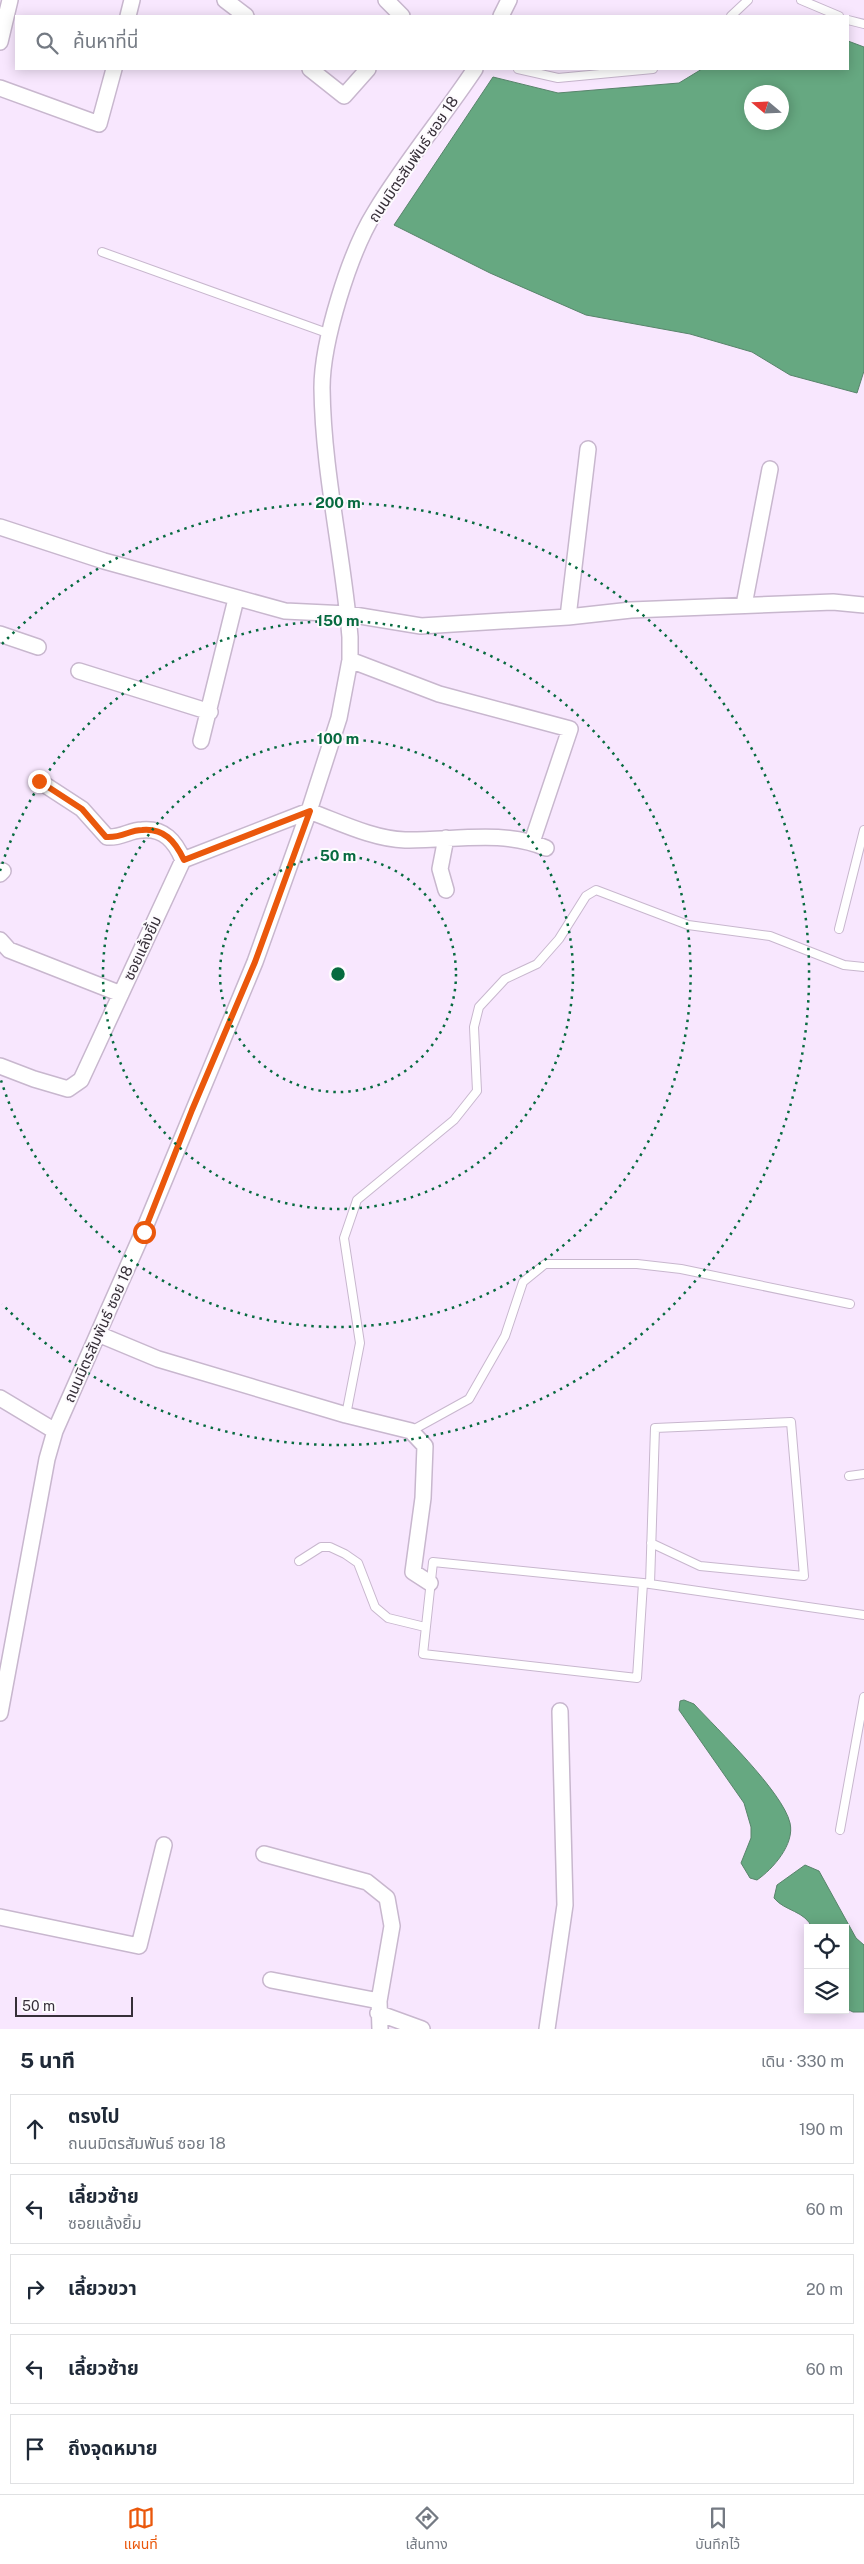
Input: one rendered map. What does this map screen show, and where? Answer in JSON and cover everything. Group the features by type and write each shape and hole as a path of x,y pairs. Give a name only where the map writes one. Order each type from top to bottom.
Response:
{"street":[{"path":"0,42 10,0"},
{"path":"128,15 132,0"},
{"path":"226,0 245,15"},
{"path":"386,0 401,15"},
{"path":"502,15 509,0"},
{"path":"0,88 99,124 114,70"},
{"path":"311,70 344,96 367,70"},
{"name":"ถนนมิตรสัมพันธ์ ซอย 18","path":"0,1713 2,1692 47,1459 55,1431 144,1232 192,1110 255,962 310,811 339,718 350,660 348,614 325,436 322,387 330,334 352,258 375,212 473,70"},
{"path":"568,617 588,449"},
{"path":"744,606 770,468"},
{"path":"0,527 104,561 285,611 348,614 421,626 568,617 631,610 832,602 864,605"},
{"path":"201,741 210,712 236,599"},
{"path":"0,634 38,647"},
{"path":"350,660 439,694 570,729 532,842"},
{"path":"79,670 210,712"},
{"path":"39,781 82,809 106,837 120,837 140,830 162,832 177,844 184,860 310,811 372,833 404,840 504,838 532,842 546,848"},
{"path":"446,838 440,869 446,890"},
{"name":"ซอยแล้งยิ้ม","path":"0,1066 34,1080 68,1089 81,1080 184,860"},
{"path":"0,940 9,950 121,994"},
{"path":"98,1334 158,1359 346,1415 412,1431 425,1446 423,1498 413,1572 430,1583"},
{"path":"0,1398 55,1431"},
{"path":"546,2029 565,1905 560,1711"},
{"path":"0,1917 139,1946 164,1845"},
{"path":"264,1854 367,1882 388,1898 392,1926 378,2007 380,2029"},
{"path":"271,1980 378,2007 422,2029"}],"lane":[{"path":"731,15 748,0"},
{"path":"801,0 837,15"},
{"path":"849,20 864,24"},
{"path":"522,70 558,78 642,70"},
{"path":"102,252 330,334"},
{"path":"839,929 864,830"},
{"path":"346,1415 360,1342 344,1238 357,1200 454,1120 477,1092 474,1027 479,1007 505,979 537,964 559,939 586,896 596,890 688,925 770,936 844,965 864,967"},
{"path":"412,1431 469,1399 505,1336 523,1282 545,1264 637,1264 681,1269 850,1304"},
{"path":"651,1543 700,1566 804,1576 791,1422 655,1428 651,1543 646,1584 637,1678 423,1654 433,1562 646,1584 864,1615"},
{"path":"848,1476 864,1474"},
{"path":"299,1561 321,1547 330,1548 345,1554 358,1563 375,1606 388,1618 426,1627"},
{"path":"840,1830 864,1697"}],"shaded area":[{"path":"849,41 864,47 864,371 857,393 790,375 752,352 690,334 586,315 490,273 394,225 493,77 558,93 679,83 700,70 849,70"},
{"path":"684,1700 694,1704 733,1744 763,1778 785,1810 791,1831 786,1847 776,1863 757,1880 750,1878 741,1863 751,1838 751,1827 744,1803 679,1710 680,1701"},
{"path":"805,1865 819,1871 848,1924 810,1924 800,1914 783,1906 774,1898 777,1885"},
{"path":"849,1925 856,1938 864,1945 864,2012 849,2010"}],"route":[{"path":"39,781 82,809 106,837 120,837 140,830 162,832 177,844 184,860 310,811 255,962 192,1110 144,1232"}]}
